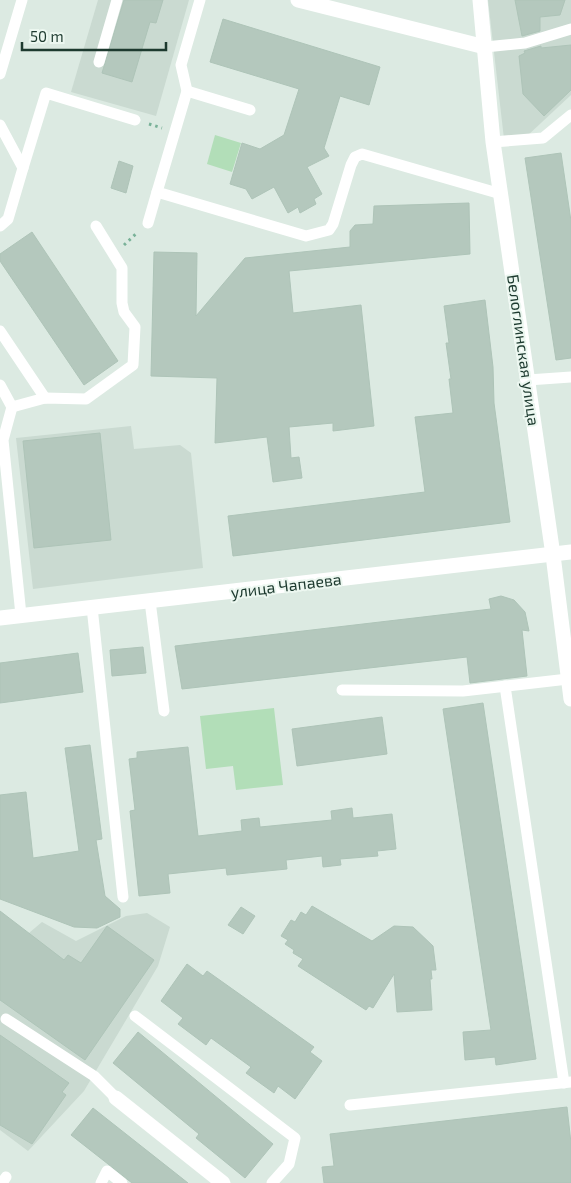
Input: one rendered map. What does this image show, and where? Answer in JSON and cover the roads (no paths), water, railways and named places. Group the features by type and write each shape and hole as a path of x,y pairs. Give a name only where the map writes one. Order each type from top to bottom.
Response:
{"street":[{"path":"298,0 485,47"},
{"name":"Белоглинская улица","path":"480,0 493,142 553,554 571,700"},
{"name":"улица Чапаева","path":"0,618 571,552"},
{"path":"116,1098 223,1183"}],"lane":[{"path":"0,74 22,0"},
{"path":"99,62 116,0"},
{"path":"148,223 187,91 181,65 200,0"},
{"path":"485,47 525,43 571,29"},
{"path":"187,91 250,110"},
{"path":"0,226 8,219 46,92 135,120"},
{"path":"493,142 543,138 571,115"},
{"path":"0,125 23,168"},
{"path":"157,192 306,236 329,230 333,224 351,165 355,157 362,154 501,194"},
{"path":"12,407 44,398 86,398 133,365 135,327 124,312 122,303 122,268 96,226"},
{"path":"0,331 44,398"},
{"path":"528,380 571,377"},
{"path":"0,385 12,407 1,440 21,615"},
{"path":"150,601 164,711"},
{"path":"92,608 123,897"},
{"path":"342,690 463,691 568,679"},
{"path":"350,1105 568,1082 505,686"},
{"path":"135,1016 295,1138 289,1164 272,1183"},
{"path":"6,1019 94,1076 116,1098"},
{"path":"101,1183 107,1172 122,1183"}]}
